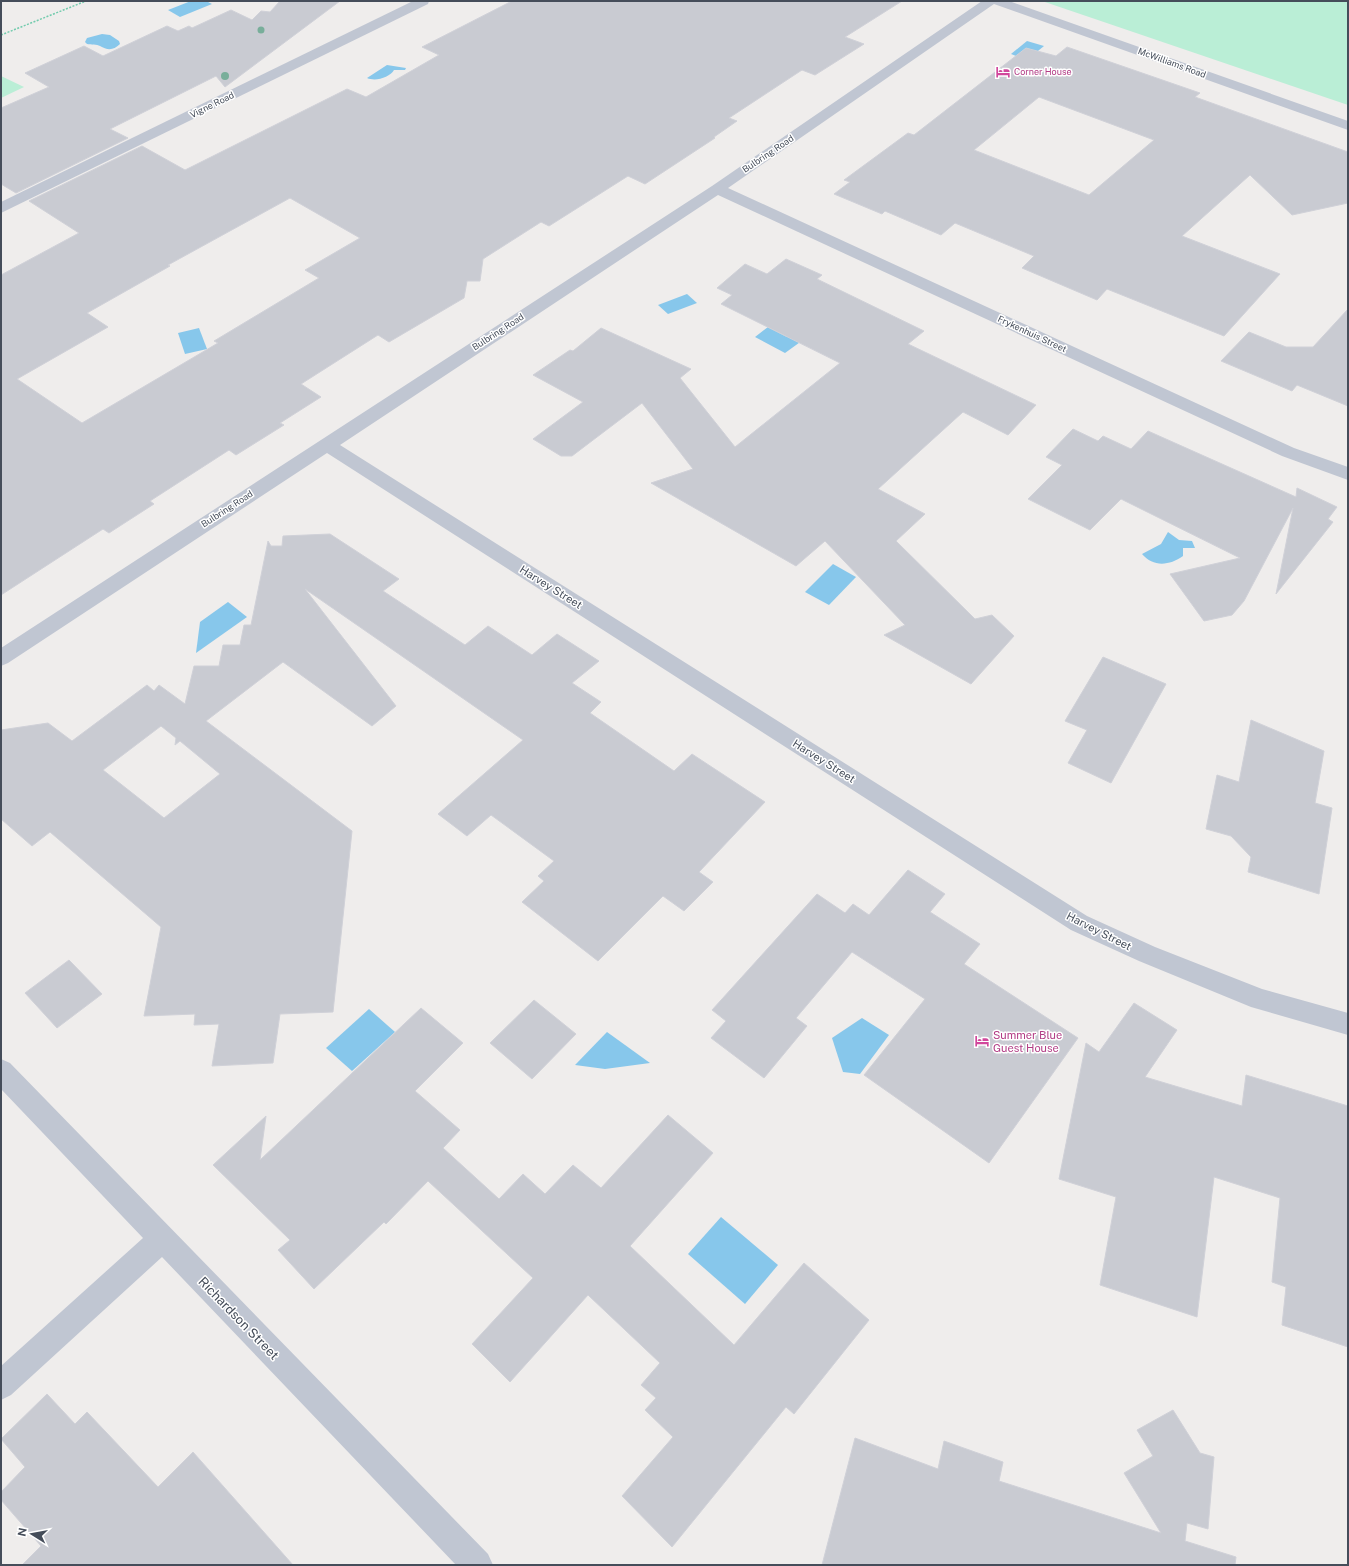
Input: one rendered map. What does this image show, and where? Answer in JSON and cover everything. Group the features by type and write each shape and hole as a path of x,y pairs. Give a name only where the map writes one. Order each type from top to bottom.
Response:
{"street":[{"name":"Vigne Road","path":"1,208 423,1"},
{"name":"Bulbring Road","path":"1,658 717,189 991,1"},
{"name":"McWilliams Road","path":"997,1 1348,126"},
{"name":"Frykenhuis Street","path":"717,189 1288,452 1348,474"},
{"name":"Harvey Street","path":"326,444 1079,923 1146,954 1260,999 1348,1024"},
{"name":"Richardson Street","path":"1,1071 477,1565"},
{"path":"1,1386 163,1238"}],"path":[{"path":"1,35 86,1"}],"green space":[{"path":"1042,1 1348,1 1348,105"},
{"path":"1,76 24,87 1,98"}],"water":[{"path":"191,1 206,1 212,4 180,17 168,10"},
{"path":"102,34 110,35 119,41 120,44 115,48 110,49 87,44 85,42 87,38"},
{"path":"1027,41 1044,46 1027,60 1011,54"},
{"path":"387,65 406,68 405,70 394,70 389,75 382,78 367,78"},
{"path":"687,294 697,303 668,314 658,305"},
{"path":"768,327 787,337 792,334 803,340 785,353 755,337"},
{"path":"199,328 207,349 185,354 178,333"},
{"path":"1168,532 1179,540 1192,541 1195,548 1183,548 1183,556 1172,562 1161,564 1151,561 1142,554 1161,544"},
{"path":"833,564 856,577 829,605 805,592"},
{"path":"228,602 247,617 196,653 200,622"},
{"path":"369,1009 395,1032 352,1071 326,1048"},
{"path":"862,1018 889,1035 860,1074 843,1072 832,1038"},
{"path":"607,1032 650,1063 605,1069 575,1065"},
{"path":"721,1217 778,1265 745,1304 688,1254"}],"building":[{"path":"280,1 340,1 225,87 216,76 110,129 128,138 16,193 1,184 1,108 49,87 25,73 84,46 103,56 167,26 178,31 189,26 192,28 231,10 252,20 261,11 270,12"},
{"path":"512,1 902,1 845,37 864,44 815,75 802,70 729,118 737,121 714,137 715,138 645,184 628,176 549,226 541,222 483,259 480,281 467,281 464,298 389,342 378,335 301,384 321,397 280,423 284,425 236,455 229,450 150,501 154,504 109,533 103,529 1,595 1,275 79,233 29,201 142,146 185,170 347,89 366,97 439,55 422,47","holes":["290,198 360,238 305,270 319,278 214,341 218,343 82,423 17,379 108,327 87,313 170,266 168,265"]},
{"path":"1067,47 1200,93 1195,97 1348,152 1348,203 1292,215 1250,175 1182,236 1280,274 1224,336 1107,289 1097,300 1022,268 1034,256 955,223 941,235 885,211 882,214 834,194 850,182 844,180 908,133 914,135 1026,48 1056,56","holes":["1039,97 1154,140 1089,195 974,150"]},
{"path":"786,259 822,275 817,279 924,331 908,344 1036,405 1008,435 963,412 878,489 925,514 896,541 975,619 992,615 1014,636 971,684 884,635 905,625 825,541 796,566 651,483 693,469 642,403 572,456 561,456 533,439 583,402 533,375 570,350 573,351 601,328 691,369 680,378 735,447 840,363 721,304 732,295 717,288 745,264 767,274"},
{"path":"1348,309 1348,406 1297,385 1292,391 1221,361 1249,332 1286,347 1313,347"},
{"path":"1073,429 1098,441 1103,436 1131,449 1148,431 1296,497 1297,488 1337,507 1328,519 1333,522 1276,594 1293,508 1244,601 1232,615 1204,621 1170,574 1240,558 1121,499 1090,530 1028,499 1062,465 1046,457"},
{"path":"330,534 399,579 383,591 465,645 488,626 532,655 557,634 599,661 572,683 601,702 590,713 674,771 692,754 765,802 699,872 713,882 684,911 663,896 598,961 522,902 544,881 538,876 554,861 491,815 467,836 438,814 523,740 305,589 396,706 372,726 283,662 206,721 352,831 333,1012 280,1014 273,1063 212,1066 219,1024 194,1025 195,1014 144,1016 161,927 50,832 32,846 1,819 1,730 48,723 72,741 147,685 154,691 159,685 185,704 194,666 219,666 223,645 240,645 244,625 251,625 268,541 271,546 282,546 283,536","holes":["161,726 176,738 175,745 180,741 220,774 164,818 103,770"]},
{"path":"1103,657 1166,684 1111,783 1068,763 1087,730 1065,721"},
{"path":"1251,720 1324,751 1315,803 1332,808 1319,894 1248,872 1251,857 1231,836 1206,829 1217,775 1239,782"},
{"path":"908,870 945,894 930,912 980,944 964,964 1078,1038 989,1163 864,1075 925,999 852,952 796,1018 807,1026 764,1078 711,1038 726,1021 712,1010 817,894 845,913 853,904 869,915"},
{"path":"69,960 102,994 57,1028 25,993"},
{"path":"534,1000 576,1034 532,1079 490,1043"},
{"path":"1134,1003 1177,1030 1145,1077 1242,1106 1246,1075 1348,1106 1348,1347 1282,1325 1286,1287 1272,1282 1280,1198 1214,1177 1197,1317 1100,1285 1116,1197 1059,1179 1086,1043 1099,1052"},
{"path":"421,1008 463,1043 415,1091 460,1130 443,1148 499,1199 523,1174 545,1194 573,1165 601,1188 668,1115 713,1153 630,1246 734,1345 804,1263 869,1320 794,1414 786,1407 672,1547 622,1496 673,1437 645,1410 656,1398 641,1385 660,1363 588,1295 510,1382 472,1344 533,1278 428,1181 386,1224 384,1222 314,1289 278,1250 290,1240 213,1165 266,1116 260,1160"},
{"path":"47,1394 75,1424 87,1412 158,1487 193,1452 293,1565 22,1565 41,1546 1,1500 1,1492 25,1467 1,1439"},
{"path":"1173,1410 1200,1453 1214,1457 1208,1529 1187,1523 1185,1541 1236,1557 1235,1565 822,1565 855,1438 938,1469 944,1441 1003,1462 999,1481 1161,1533 1124,1473 1153,1456 1137,1430"}],"place":[{"name":"Corner House","path":"1003,72"},
{"name":"Summer Blue Guest House","path":"982,1041"}]}
